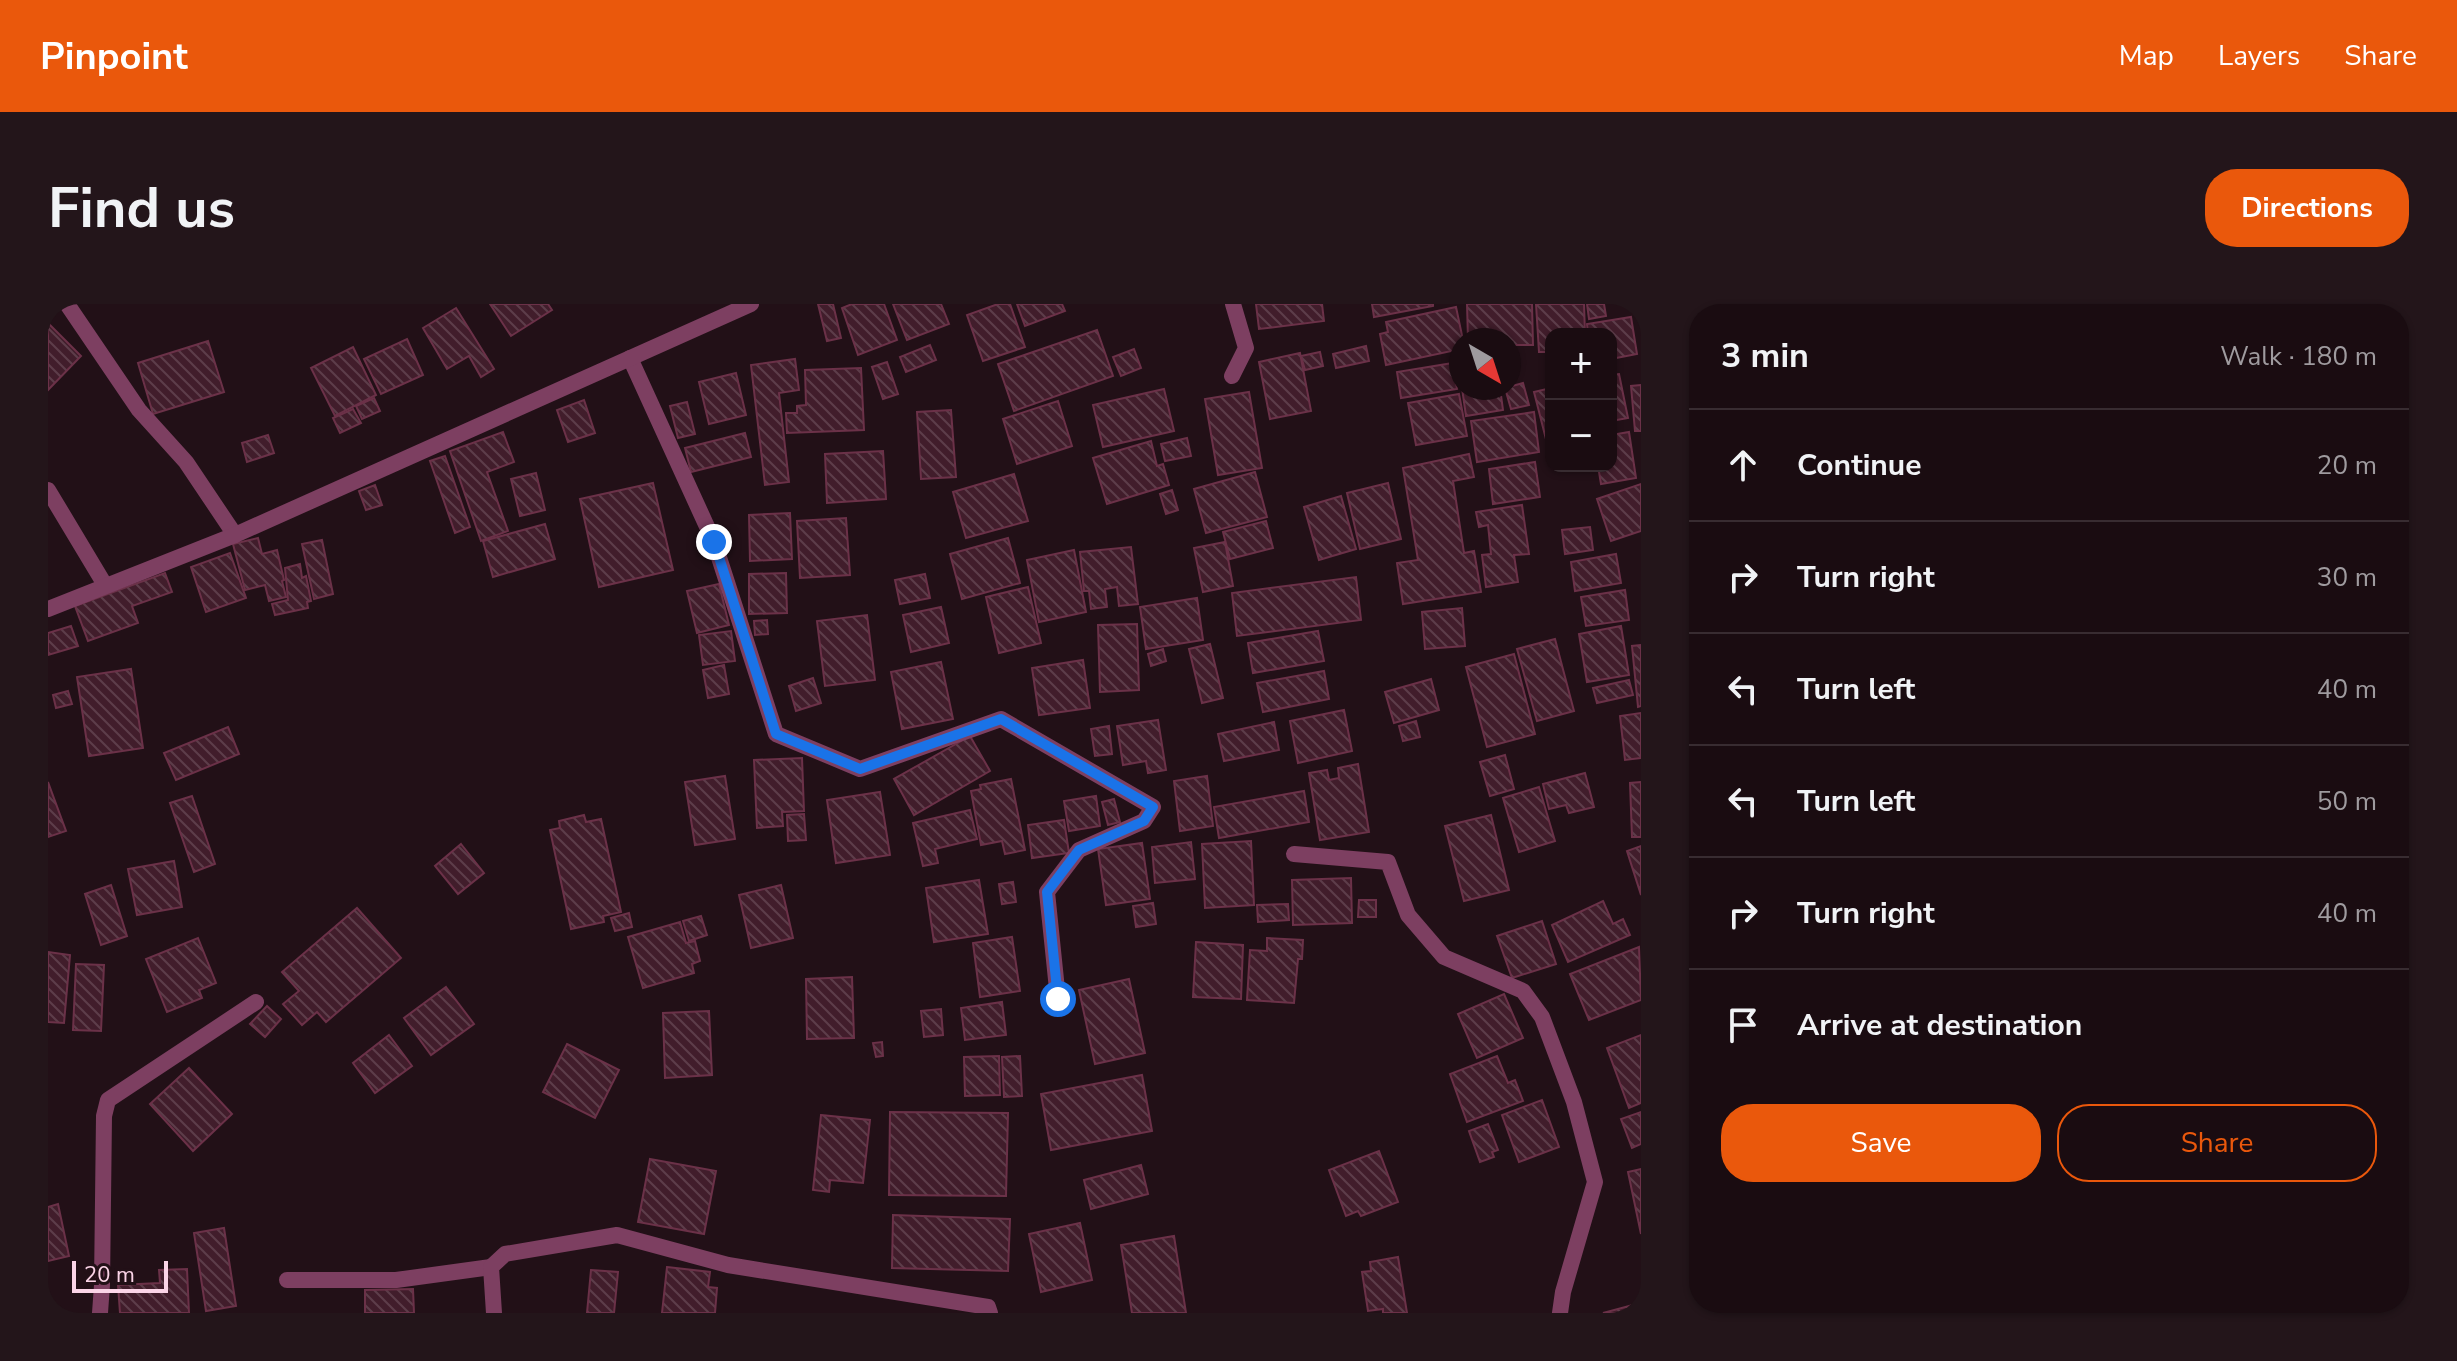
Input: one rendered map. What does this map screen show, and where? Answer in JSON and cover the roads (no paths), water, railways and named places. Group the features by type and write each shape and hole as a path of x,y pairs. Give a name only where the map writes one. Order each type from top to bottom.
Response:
{"street":[{"path":"67,304 139,410 186,462 235,535"},
{"path":"48,609 235,535 751,304"},
{"path":"1232,376 1246,348 1233,304"},
{"path":"630,358 714,542 776,734 860,769 1001,719 1153,807 1144,821 1079,850 1047,892 1058,999"},
{"path":"48,490 105,585"},
{"path":"1294,854 1388,862 1408,915 1444,957 1523,991 1542,1017 1574,1102 1595,1182 1563,1292 1560,1313"},
{"path":"100,1313 104,1116 108,1100 256,1002"},
{"path":"287,1280 396,1280 491,1267 505,1254 617,1235 728,1265 988,1307 990,1313"},
{"path":"491,1267 494,1313"}]}
